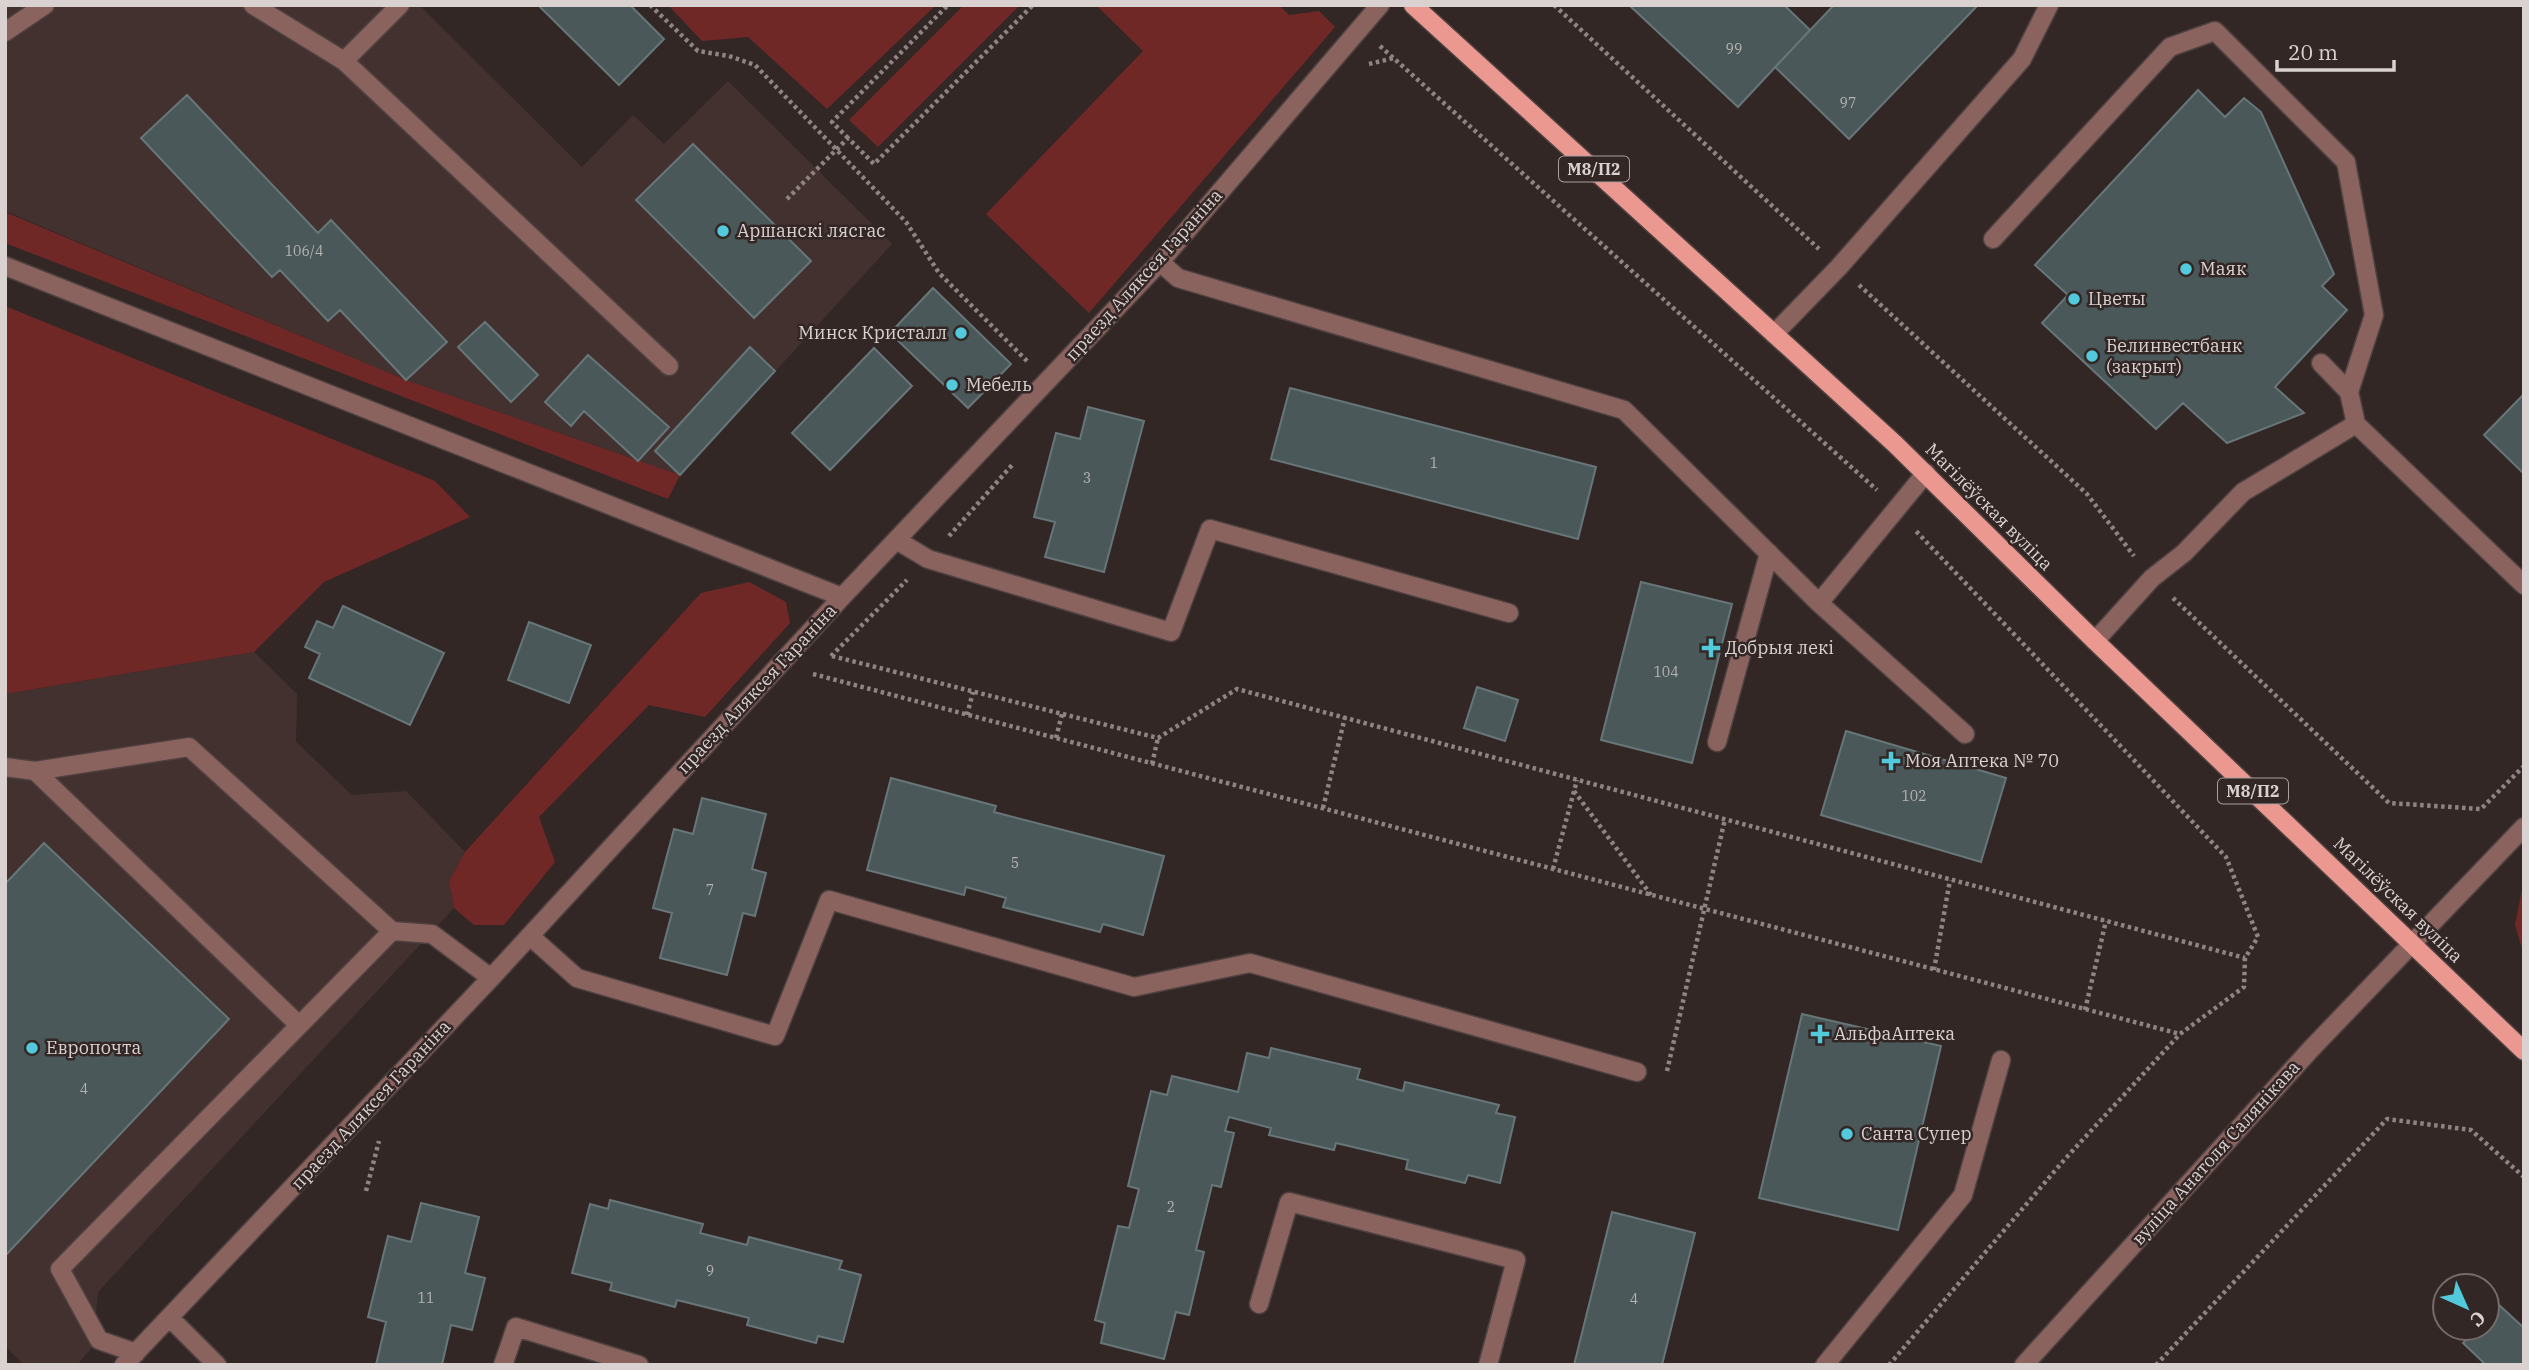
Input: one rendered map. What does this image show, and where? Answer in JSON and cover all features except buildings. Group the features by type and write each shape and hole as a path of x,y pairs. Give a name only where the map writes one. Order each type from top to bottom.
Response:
{"main road":[{"name":"Магілёўская вуліца","path":"1413,5 1926,473 2095,641 2524,1051"}],"street":[{"path":"5,32 46,5"},
{"path":"253,5 344,61 669,366"},
{"path":"344,61 400,5"},
{"name":"праезд Аляксея Гараніна","path":"130,1359 491,978 842,597 1160,262 1380,5"},
{"path":"1774,334 1839,267 2022,59 2049,5"},
{"path":"1993,239 2170,47 2215,31 2346,162 2374,315 2349,392 2356,424 2524,585"},
{"path":"1160,262 1178,278 1624,410 1819,603 1965,734"},
{"path":"5,266 842,597"},
{"path":"2321,363 2349,392"},
{"path":"2095,641 2152,578 2183,553 2243,492 2356,424"},
{"path":"1819,603 1926,473"},
{"path":"898,541 928,559 1171,632 1210,529 1509,613"},
{"path":"1717,742 1769,553"},
{"path":"5,767 35,771 190,747 392,931 432,934 491,978"},
{"path":"35,771 299,1025"},
{"name":"вуліца Анатоля Салянікава","path":"2024,1365 2410,942 2524,827"},
{"path":"530,936 576,978 775,1036 830,900 1134,986 1250,962 1637,1072"},
{"path":"130,1359 99,1340 60,1269 392,931"},
{"path":"1825,1365 1963,1195 2001,1060"},
{"path":"1259,1304 1289,1202 1516,1260 1488,1365"},
{"path":"170,1318 217,1365"},
{"path":"503,1365 516,1327 639,1365"}],"path":[{"path":"650,5 698,51 729,56 755,65 905,222 939,273 1048,381"},
{"path":"948,5 832,122 874,164 1033,5"},
{"path":"1554,5 2087,494 2152,578 2389,803 2481,809 2524,766"},
{"path":"787,200 848,138"},
{"path":"831,656 1158,738"},
{"path":"813,674 2180,1034"},
{"path":"1152,764 1158,738 1237,689 2245,958"},
{"path":"967,715 973,692"},
{"path":"1056,738 1062,714"},
{"path":"1323,808 1345,717"},
{"path":"1553,869 1577,780"},
{"path":"1574,791 1651,895"},
{"path":"1637,1072 1666,1078 1725,819"},
{"path":"1934,970 1950,880"},
{"path":"2085,1010 2106,921"},
{"path":"2156,1365 2386,1119 2471,1130 2524,1177"}],"shaded area":[{"path":"5,5 419,5 582,167 633,115 664,144 728,81 892,244 680,475 406,380 5,211"},
{"path":"668,5 936,5 827,109 748,37 702,41"},
{"path":"964,5 1020,5 878,147 849,120"},
{"path":"1096,5 1279,5 1289,15 1319,11 1335,27 1089,313 986,214 1143,51"},
{"path":"5,212 406,380 680,475 668,499 5,243"},
{"path":"5,306 435,481 470,517 324,582 254,652 5,694"},
{"path":"749,582 786,602 790,623 705,717 649,705 539,817 555,862 504,925 474,925 454,908 449,881 465,852 701,593"},
{"path":"254,652 297,694 296,742 352,795 406,791 465,852 449,881 454,908 98,1292 96,1313 106,1331 77,1365 24,1365 5,1346 5,694"},
{"path":"2524,889 2524,955 2515,925"}],"place":[{"name":"Аршанскі лясгас","path":"723,231"},
{"name":"Маяк","path":"2186,269"},
{"name":"Цветы","path":"2074,299"},
{"name":"Минск Кристалл","path":"961,333"},
{"name":"Белинвестбанк (закрыт)","path":"2092,356"},
{"name":"Мебель","path":"952,385"},
{"name":"Добрыя лекі","path":"1711,648"},
{"name":"Моя Аптека № 70","path":"1891,761"},
{"name":"АльфаАптека","path":"1820,1034"},
{"name":"Европочта","path":"32,1048"},
{"name":"Санта Супер","path":"1847,1134"}]}
